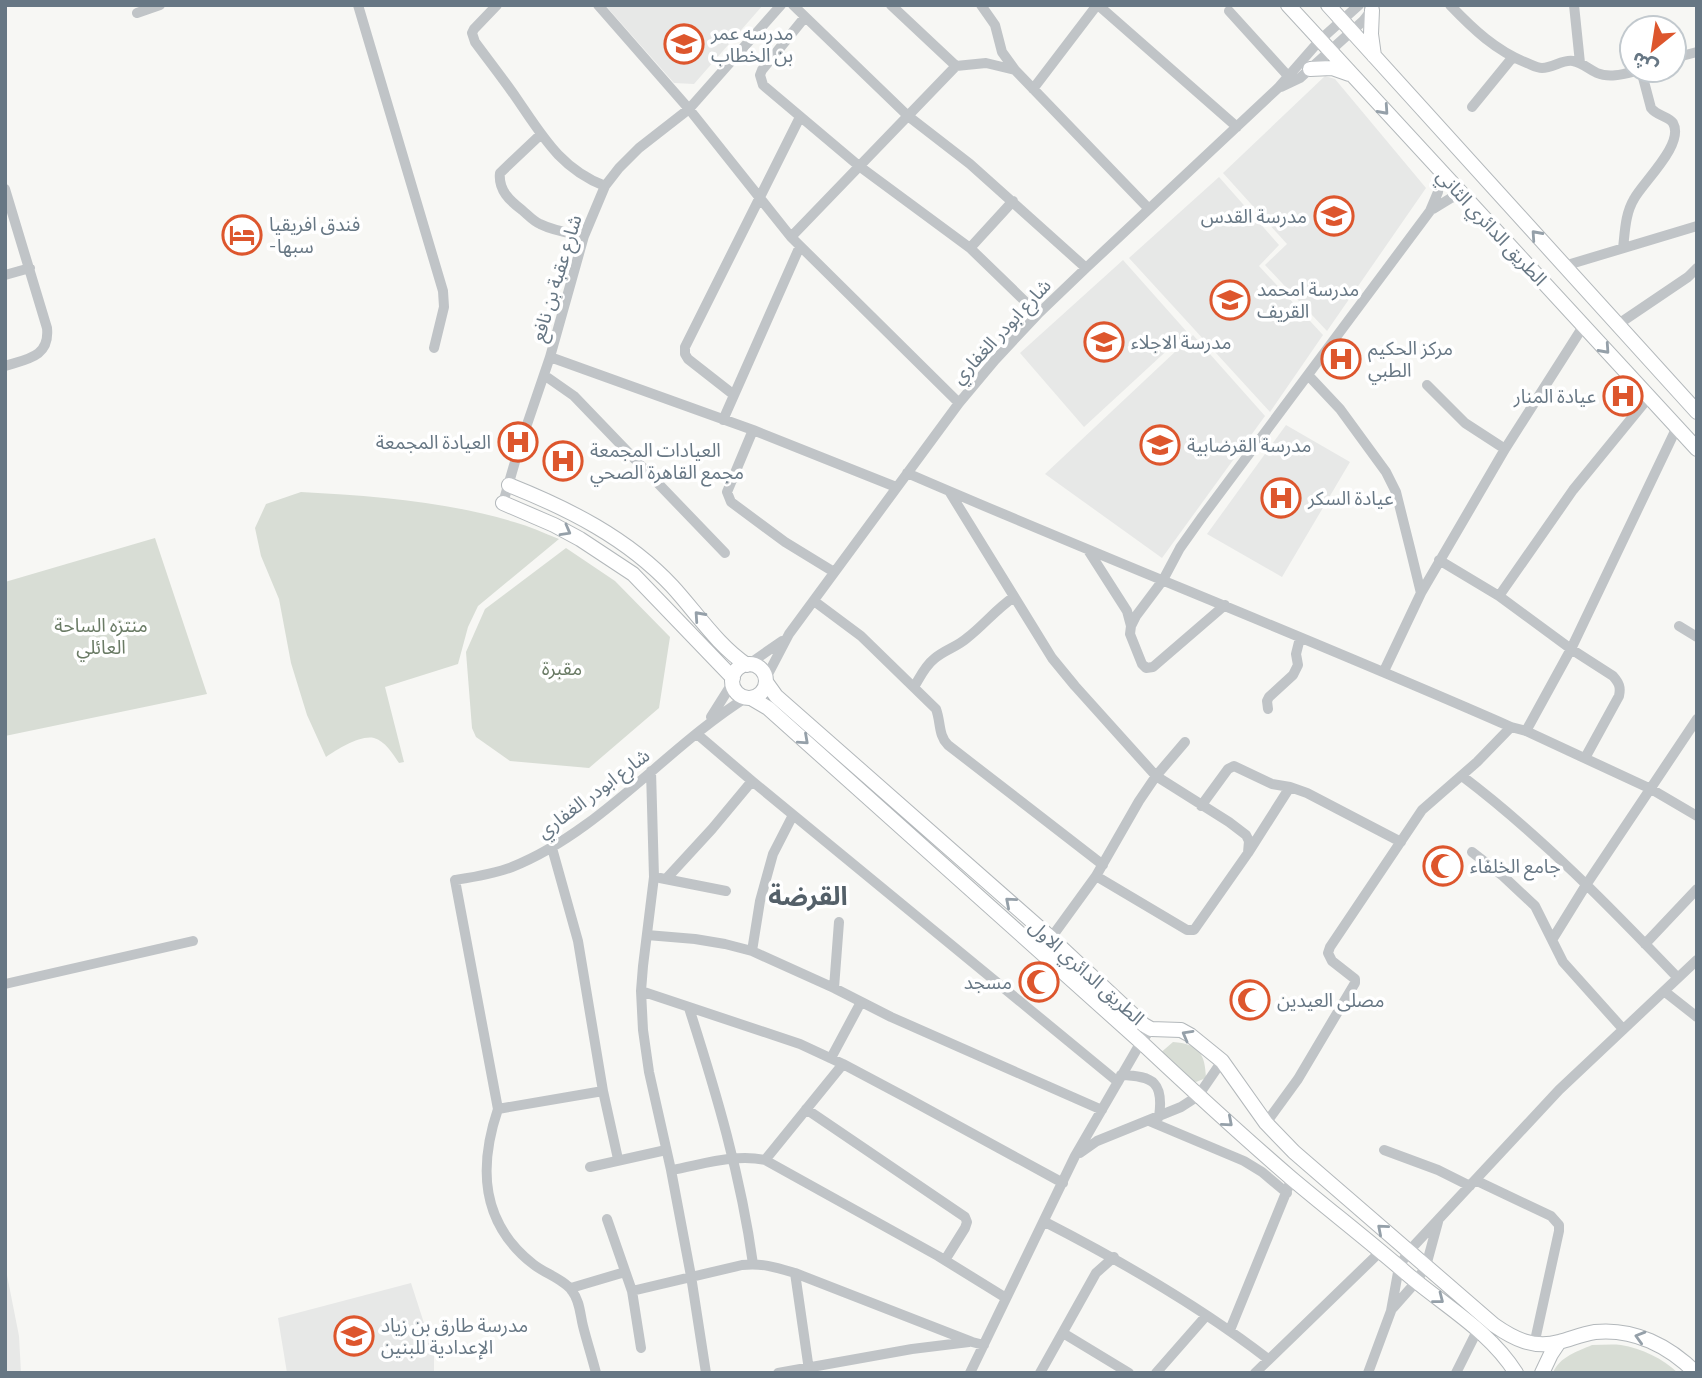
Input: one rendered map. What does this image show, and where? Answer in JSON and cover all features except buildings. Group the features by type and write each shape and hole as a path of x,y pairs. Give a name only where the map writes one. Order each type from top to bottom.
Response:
{"main road":[{"name":"الطريق الدائري الثاني","path":"1288,5 1697,449"},
{"name":"الطريق الدائري الثاني","path":"1328,5 1697,412"},
{"path":"1369,7 1374,58"},
{"path":"1310,69 1332,68 1353,75"},
{"path":"503,503 580,539 633,574 733,680 737,692 749,697 763,691 766,680 762,670 730,652 646,561 589,521 509,485"},
{"path":"733,680 739,668 748,664"},
{"name":"الطريق الدائري الاول","path":"766,680 776,696 1051,938 1144,1025 1151,1029 1181,1030 1222,1061 1266,1123 1294,1152 1494,1325 1513,1337 1534,1345"},
{"name":"الطريق الدائري الاول","path":"749,697 768,708 1141,1042 1289,1185 1381,1251 1416,1282 1478,1329 1516,1373"},
{"path":"1534,1345 1546,1345 1596,1332 1634,1335 1669,1349 1696,1373"},
{"path":"1542,1373 1559,1342"}],"street":[{"path":"137,13 160,5"},
{"path":"359,5 443,291 444,307 435,348"},
{"path":"497,5 476,25 473,38 540,135 569,166 588,179 605,186"},
{"path":"598,5 689,109 791,237 958,403"},
{"name":"شارع عقبة بن نافع","path":"503,503 550,357 584,236 605,186 639,148 689,109 782,5"},
{"path":"793,5 908,116 970,164 1086,268"},
{"path":"891,5 956,66"},
{"path":"981,5 995,25 1002,52 1014,70 1149,209"},
{"path":"1033,89 1098,5 1237,127"},
{"path":"1450,5 1478,34 1512,58 1540,68 1569,60 1585,64 1598,74 1618,75"},
{"path":"1574,5 1580,63"},
{"name":"شارع ابودر الغفاري","path":"748,664 789,634 958,403 1038,314 1288,76 1369,7"},
{"path":"1228,11 1288,76"},
{"path":"805,17 765,66 760,75 763,85 859,166 970,248 1038,314"},
{"name":"شارع ابودر الغفاري","path":"1278,88 1300,78 1310,69 1325,45"},
{"path":"1472,107 1512,58"},
{"path":"791,237 956,66 986,63 1014,70"},
{"path":"1623,248 1633,201 1668,152 1675,136 1668,118 1654,113 1651,108 1644,84"},
{"path":"734,395 688,359 684,347 800,117"},
{"path":"540,135 500,173 499,179 505,195 538,223 584,236"},
{"path":"1224,605 1153,667 1146,668 1142,664 1130,634 1136,616 1163,580 1180,548 1202,517 1430,211 1438,192 1440,172"},
{"path":"5,189 48,337 46,345 34,357 5,366"},
{"path":"1430,211 1451,198 1462,195"},
{"path":"970,248 1013,201"},
{"path":"1563,265 1697,226"},
{"path":"723,420 800,246"},
{"path":"5,275 30,268"},
{"path":"1617,325 1697,268"},
{"path":"1384,671 1439,560 1505,449 1584,325"},
{"path":"550,357 753,430 896,487"},
{"path":"544,375 574,396 725,553"},
{"path":"1308,375 1340,409 1386,472 1395,492 1421,593"},
{"path":"1427,385 1465,423 1505,449"},
{"path":"1500,596 1573,491 1649,397"},
{"path":"1526,731 1571,649 1677,427"},
{"path":"753,430 727,492 731,502 785,542 834,572"},
{"path":"907,473 1526,731 1651,789 1697,816"},
{"path":"949,491 1052,657 1075,686 1156,776 1246,835 1249,841 1248,853"},
{"path":"1088,550 1124,605 1131,626"},
{"path":"1439,560 1500,596 1571,649 1613,676 1620,688 1619,696 1585,758"},
{"path":"914,687 933,659 956,647 998,608 1014,597"},
{"path":"814,601 861,636 936,709 940,718 942,739 948,745 1102,864"},
{"path":"1679,626 1697,637"},
{"name":"شارع ابودر الغفاري","path":"766,680 789,634"},
{"path":"1268,709 1269,697 1296,669 1300,638"},
{"name":"شارع ابودر الغفاري","path":"700,731 733,680"},
{"name":"شارع ابودر الغفاري","path":"498,1109 454,880 509,869 552,848 600,813 700,731 749,697"},
{"path":"1552,940 1697,719"},
{"path":"1266,1123 1298,1079 1355,983 1355,979 1332,961 1328,953 1330,947 1422,810 1511,727"},
{"path":"700,731 752,781 793,815 1120,1079 1146,1078 1155,1085 1161,1097 1154,1119"},
{"path":"1051,938 1096,876 1156,776 1185,742"},
{"path":"1201,806 1228,769 1234,766 1272,784 1307,793 1401,842"},
{"path":"651,771 660,878 648,935 641,991 643,1030 649,1072 691,1276 706,1373"},
{"path":"1461,776 1507,811 1586,885 1678,978"},
{"path":"660,878 712,829 752,781"},
{"path":"1096,876 1192,931 1248,853 1290,787"},
{"path":"752,951 760,901 773,854 793,815"},
{"path":"552,848 578,941 618,1160"},
{"path":"1472,852 1535,906 1563,962 1623,1030"},
{"path":"660,878 726,891"},
{"path":"1645,944 1697,890"},
{"path":"834,988 839,922"},
{"path":"648,935 695,939 752,951 891,1017 1102,1110"},
{"path":"5,984 192,941"},
{"path":"1368,1373 1391,1311 1399,1266 1408,1252 1559,1090 1697,960"},
{"path":"641,991 800,1044 831,1058 1063,1183"},
{"path":"1664,991 1697,1017"},
{"path":"831,1058 861,1002"},
{"path":"690,1008 716,1091 733,1159 753,1264"},
{"path":"984,1373 972,1369 1006,1298 1075,1156 1151,1029"},
{"path":"1075,1156 1097,1141 1181,1107 1198,1096 1222,1061"},
{"path":"765,1160 843,1064"},
{"path":"596,1373 578,1300 571,1287 535,1266 517,1250 503,1229 491,1205 486,1180 486,1158 498,1109 604,1091"},
{"path":"806,1109 964,1217 967,1222 965,1228 945,1260"},
{"path":"1154,1119 1289,1185 1230,1330"},
{"path":"590,1167 666,1150"},
{"path":"1384,1150 1473,1183 1551,1216 1559,1224 1534,1345"},
{"path":"671,1170 733,1159 752,1157 765,1160 945,1260 1006,1298"},
{"path":"607,1219 632,1291 641,1348"},
{"path":"1391,1311 1426,1266 1439,1219"},
{"path":"1045,1222 1114,1257 1166,1288 1268,1359"},
{"path":"1255,1373 1381,1251"},
{"path":"1040,1373 1096,1273 1114,1257"},
{"path":"632,1291 753,1264 772,1266 984,1345"},
{"path":"571,1287 625,1272"},
{"path":"795,1273 809,1369"},
{"path":"1156,1373 1206,1316"},
{"path":"1456,1373 1478,1329"},
{"path":"1063,1333 1129,1373"},
{"path":"778,1373 912,1349 972,1342"}],"shaded area":[{"name":"مدرسه عمر بن الخطاب","path":"605,5 763,5 694,84 674,83"},
{"name":"مدرسة القدس","path":"1325,76 1335,79 1426,188 1327,331 1265,265 1287,244 1223,173"},
{"name":"مدرسة امحمد القريف","path":"1219,177 1279,245 1259,266 1323,335 1270,412 1129,258"},
{"name":"مدرسة الاجلاء","path":"1123,260 1187,332 1084,427 1020,353"},
{"name":"مدرسة القرضابية","path":"1193,335 1265,416 1162,558 1045,474"},
{"name":"عيادة السكر","path":"1286,425 1350,462 1282,577 1207,534"},
{"path":"5,1265 19,1336 21,1373 5,1373"},
{"name":"مدرسة طارق بن زياد الإعدادية للبنين","path":"411,1283 434,1354 434,1373 287,1373 278,1318"}],"green space":[{"path":"301,492 435,504 520,524 559,539 478,606 468,627 458,664 385,687 404,762 399,763 382,742 374,738 349,743 326,757 307,715 291,663 279,599 261,556 255,528 266,504"},
{"name":"منتزه الساحة العائلي","path":"155,538 207,694 5,736 5,582"},
{"name":"مقبرة","path":"566,548 615,581 670,637 659,708 589,768 510,761 476,737 472,728 466,652 485,609"},
{"path":"1173,1042 1189,1045 1199,1051 1206,1078 1196,1082 1182,1077 1158,1055"},
{"path":"1592,1345 1629,1346 1652,1355 1678,1373 1553,1373 1564,1359"}],"place":[{"name":"مدرسه عمر بن الخطاب","path":"684,44"},
{"name":"مدرسة القدس","path":"1334,216"},
{"name":"فندق افريقيا -سبها","path":"242,235"},
{"name":"مدرسة امحمد القريف","path":"1230,300"},
{"name":"مدرسة الاجلاء","path":"1104,342"},
{"name":"مركز الحكيم الطبي","path":"1341,359"},
{"name":"عيادة المنار","path":"1623,396"},
{"name":"العيادة المجمعة","path":"518,442"},
{"name":"مدرسة القرضابية","path":"1160,445"},
{"name":"العيادات المجمعة مجمع القاهرة الصحي","path":"563,461"},
{"name":"عيادة السكر","path":"1281,498"},
{"name":"جامع الخلفاء","path":"1443,866"},
{"name":"مسجد","path":"1039,982"},
{"name":"مصلى العيدين","path":"1250,1000"},
{"name":"مدرسة طارق بن زياد الإعدادية للبنين","path":"354,1336"}],"district":[{"name":"القرضة","path":"808,895"}]}
